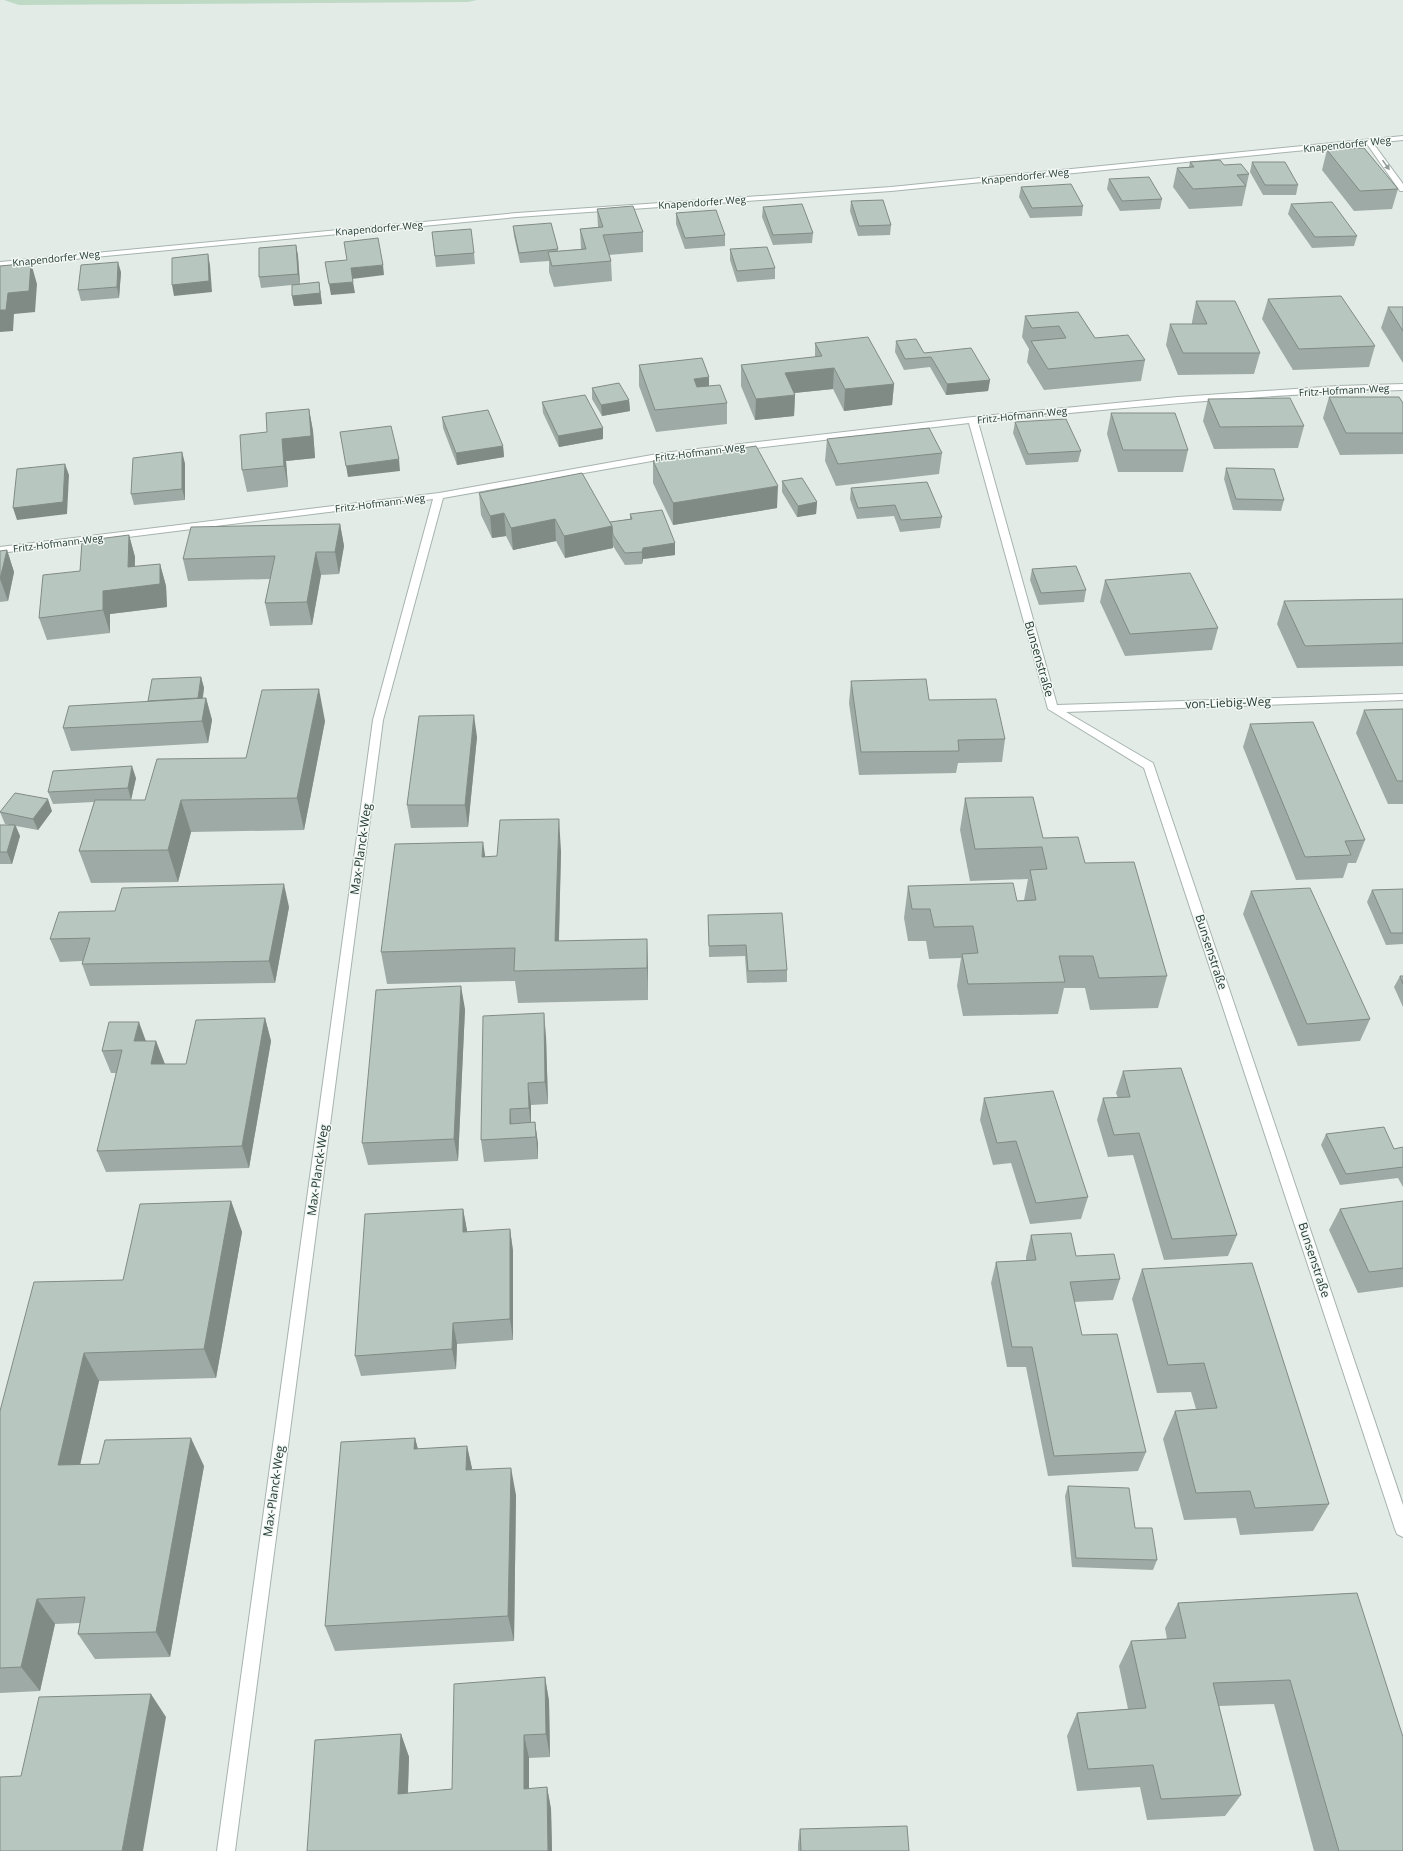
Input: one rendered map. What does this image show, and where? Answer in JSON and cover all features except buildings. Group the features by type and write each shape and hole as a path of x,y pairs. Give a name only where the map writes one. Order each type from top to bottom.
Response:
{"street":[{"name":"Knapendorfer Weg","path":"0,264 517,216 891,189 1403,138"},
{"path":"1369,142 1403,189"},
{"name":"Fritz-Hofmann-Weg","path":"0,550 439,496 663,456 973,420 1178,400 1338,389 1403,388"},
{"name":"Bunsenstraße","path":"973,420 1054,709 1150,766 1403,1529"},
{"name":"Max-Planck-Weg","path":"226,1851 378,720 439,496"},
{"name":"von-Liebig-Weg","path":"1054,709 1403,697"}],"green space":[{"path":"4,0 477,0 468,2 19,5"}]}
